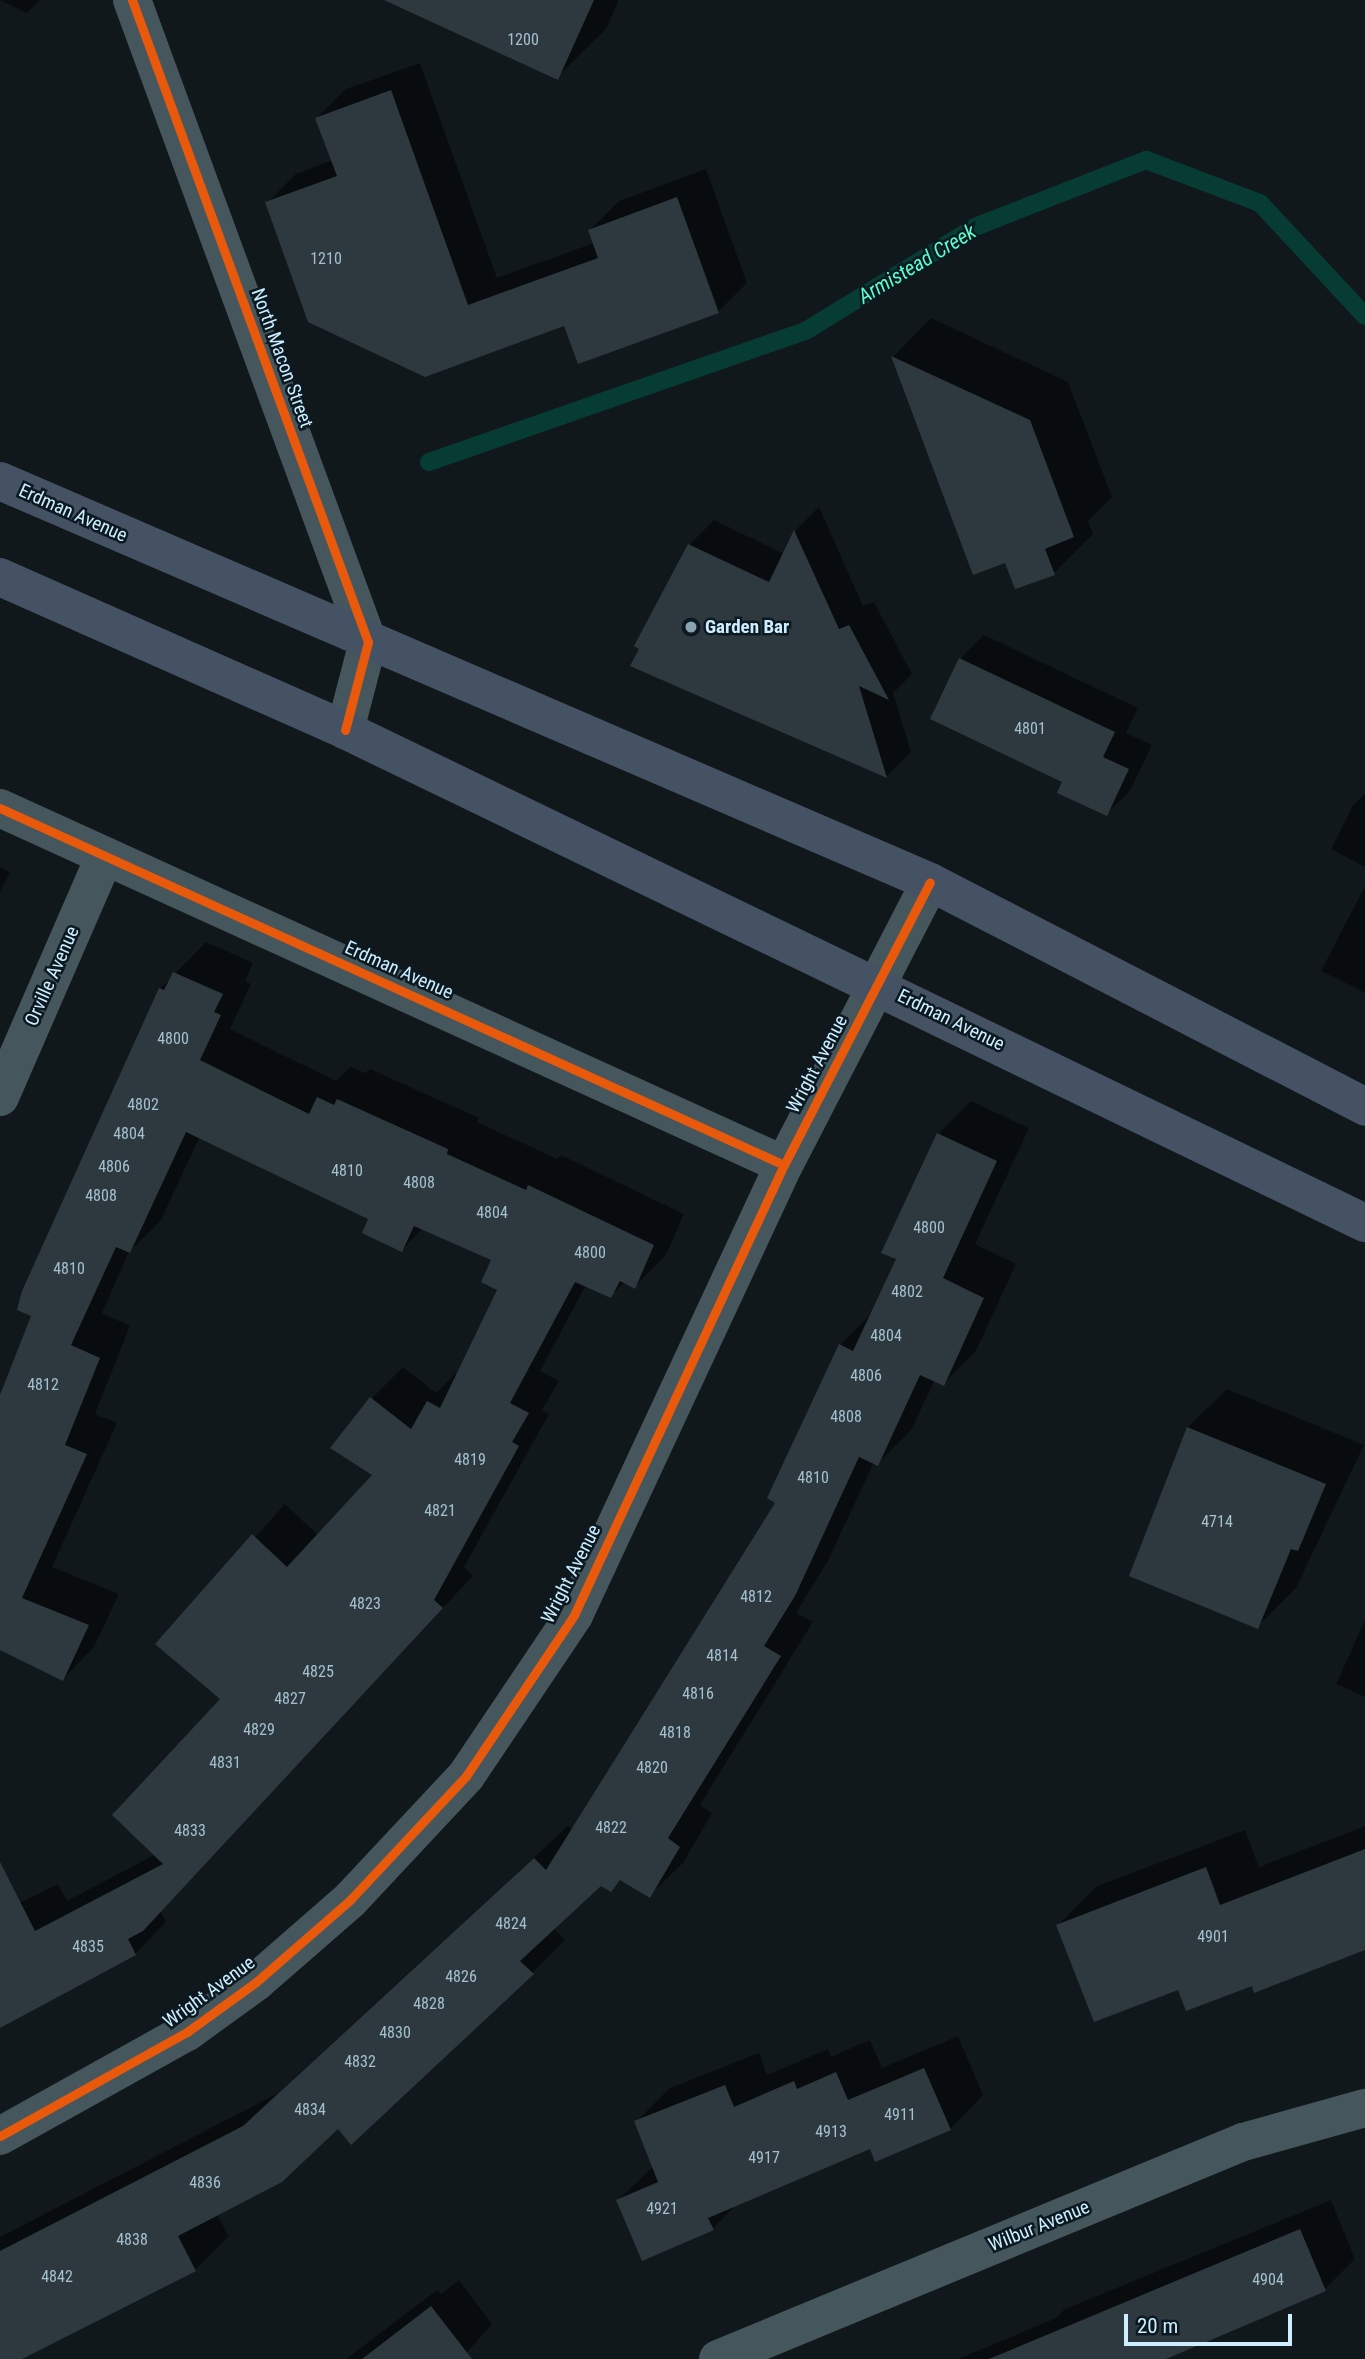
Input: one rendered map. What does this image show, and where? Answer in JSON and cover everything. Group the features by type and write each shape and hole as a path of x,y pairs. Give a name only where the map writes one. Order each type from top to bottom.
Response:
{"main road":[{"name":"Erdman Avenue","path":"0,481 368,642 930,882 1365,1107"},
{"name":"Erdman Avenue","path":"0,577 345,730 879,984 1365,1223"}],"street":[{"name":"North Macon Street","path":"132,0 368,642"},
{"path":"345,730 368,642"},
{"name":"Erdman Avenue","path":"0,808 784,1165"},
{"name":"Orville Avenue","path":"0,1097 105,856"},
{"name":"Wright Avenue","path":"0,2136 187,2032 256,1982 350,1900 466,1776 574,1615 784,1165 930,882"},
{"name":"Wilbur Avenue","path":"718,2359 1243,2142 1365,2108"}],"building":[{"path":"384,0 594,0 558,80"},
{"path":"391,90 468,305 598,258 588,230 677,197 719,313 578,364 564,326 425,377 308,322 265,202 337,176 315,118"},
{"path":"891,356 1030,420 1074,537 1045,549 1055,575 1015,589 1005,563 973,575"},
{"path":"794,530 839,629 849,625 889,700 859,686 887,778 630,666 639,649 634,646 688,544 769,582"},
{"path":"959,658 1115,732 1103,757 1129,769 1107,816 1057,793 1062,782 930,719"},
{"path":"173,972 223,994 214,1012 221,1015 200,1060 309,1114 317,1097 334,1105 337,1099 448,1149 447,1154 526,1190 528,1185 654,1245 635,1289 620,1281 611,1298 575,1282 510,1403 529,1413 512,1442 519,1446 434,1600 443,1608 143,1931 128,1939 136,1955 0,2028 0,1862 35,1931 163,1864 112,1815 220,1699 155,1644 252,1534 287,1567 372,1475 330,1448 370,1397 411,1429 427,1401 440,1408 497,1290 481,1282 491,1260 414,1226 402,1252 362,1233 368,1219 186,1132 130,1253 116,1247 71,1345 100,1358 65,1445 87,1454 22,1598 89,1625 63,1681 0,1650 0,1395 31,1316 17,1310 22,1291 159,988 164,990"},
{"path":"937,1133 997,1161 943,1278 984,1298 944,1386 920,1375 878,1466 859,1457 795,1596 764,1646 781,1656 668,1838 680,1847 650,1898 620,1880 611,1892 601,1886 520,1961 534,1974 351,2145 338,2129 282,2182 178,2236 196,2271 22,2359 0,2359 0,2251 243,2126 534,1858 546,1870 775,1503 767,1498 839,1344 853,1351 896,1259 881,1253"},
{"path":"1187,1427 1326,1484 1298,1551 1291,1549 1258,1629 1129,1576"},
{"path":"1365,1849 1365,1950 1254,1993 1252,1986 1186,2011 1178,1990 1094,2022 1056,1925 1206,1867 1220,1905"},
{"path":"924,2068 951,2130 875,2162 870,2149 708,2218 714,2230 642,2261 616,2200 658,2182 634,2121 725,2085 734,2107 794,2081 797,2089 836,2072 848,2100"},
{"path":"1300,2229 1326,2291 1166,2359 989,2359"},
{"path":"431,2306 472,2359 362,2359"}],"waterway":[{"name":"Armistead Creek","path":"429,462 807,330 975,227 1146,160 1260,203 1365,316"}],"cycle path":[{"path":"132,0 368,642 345,730"},
{"path":"0,808 784,1165"},
{"path":"0,2136 187,2032 256,1982 350,1900 466,1776 574,1615 784,1165 930,882"}],"place":[{"name":"Garden Bar","path":"691,627"}]}
